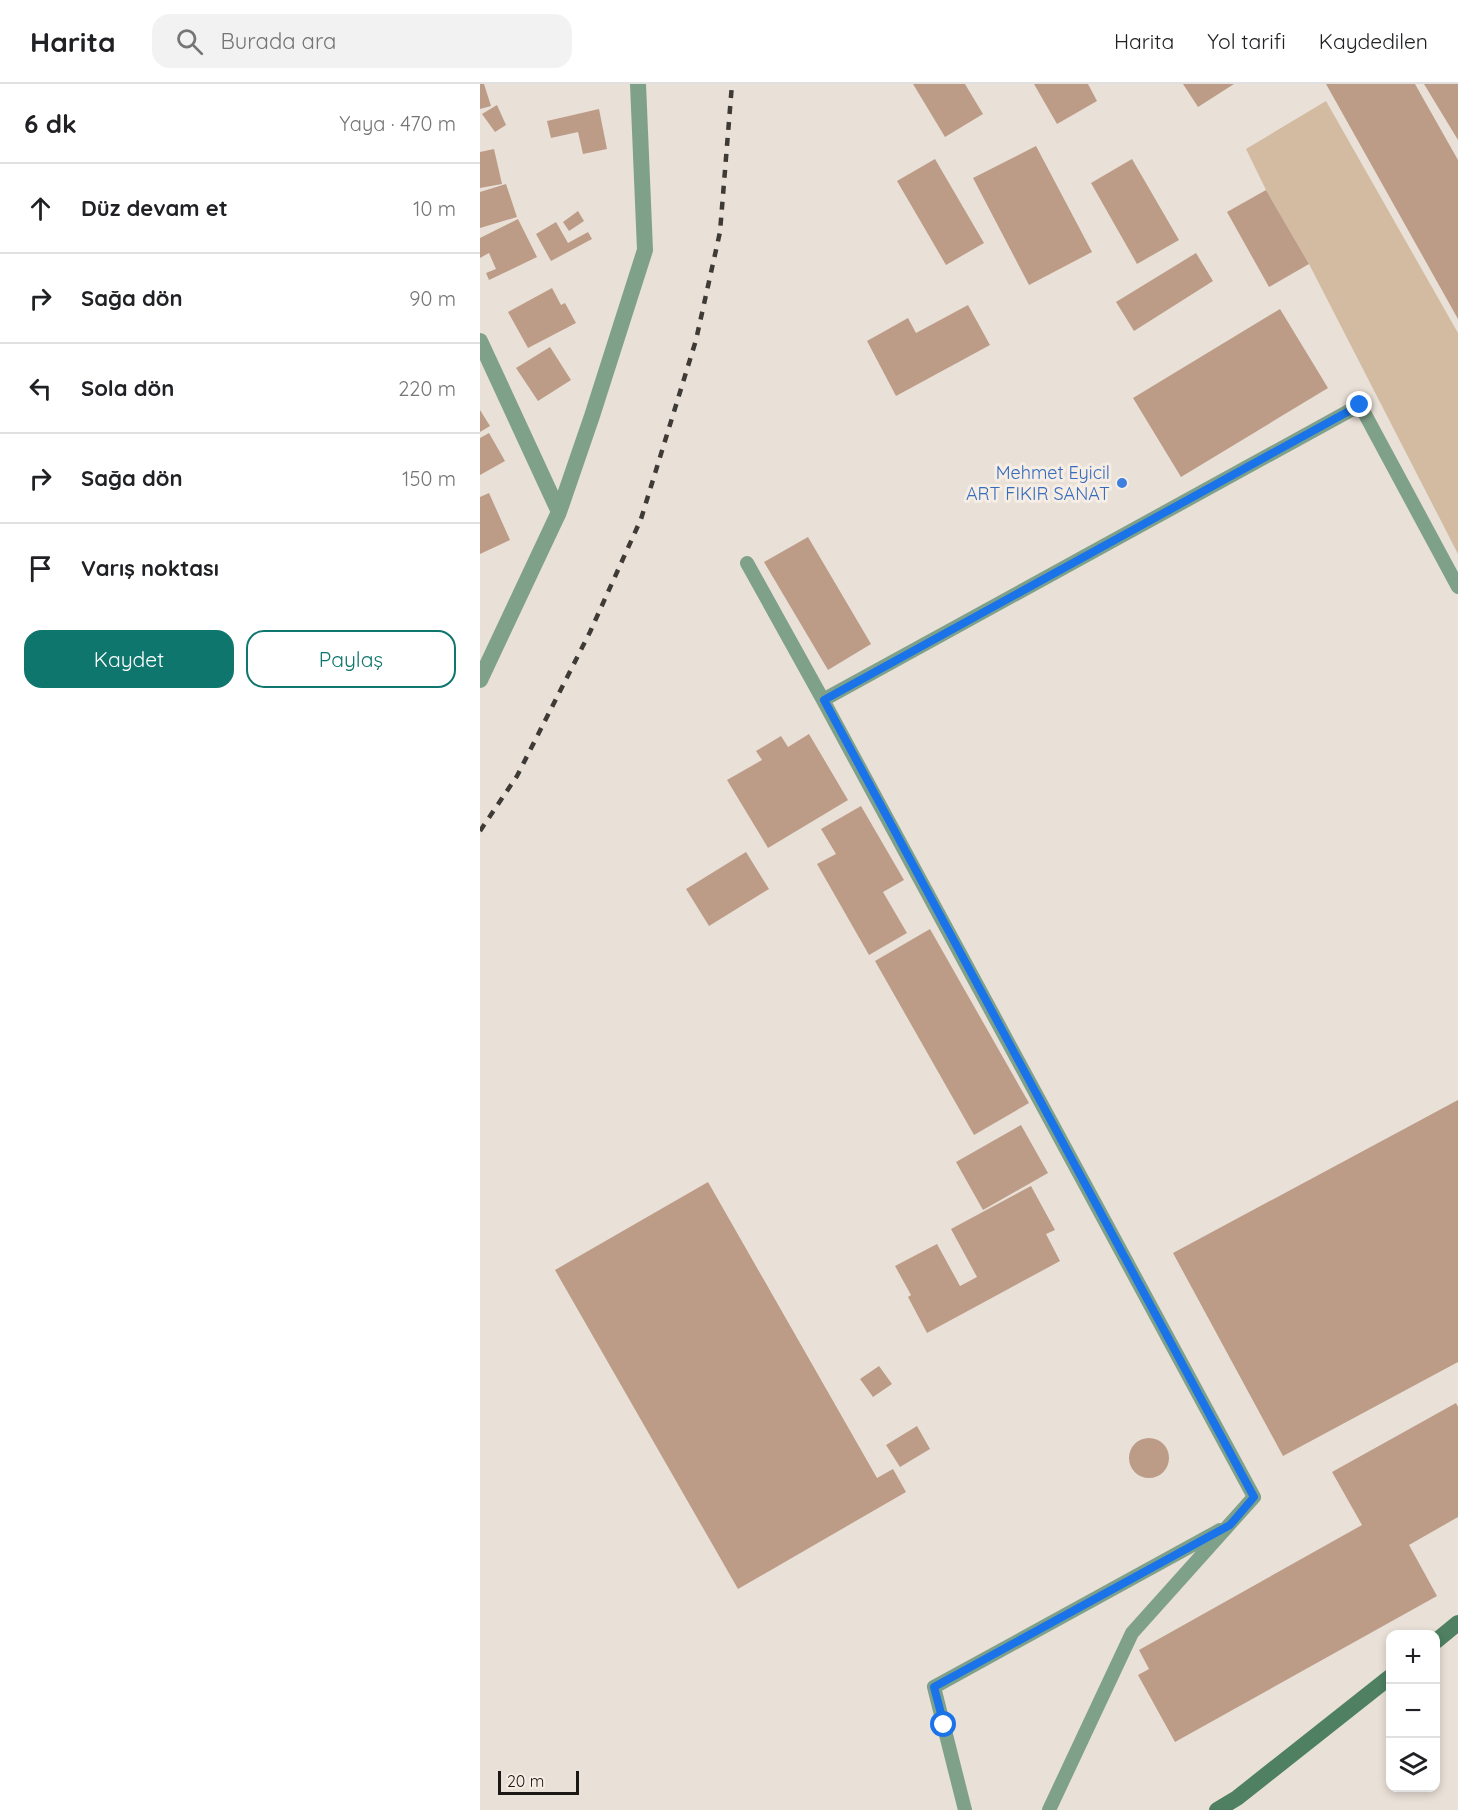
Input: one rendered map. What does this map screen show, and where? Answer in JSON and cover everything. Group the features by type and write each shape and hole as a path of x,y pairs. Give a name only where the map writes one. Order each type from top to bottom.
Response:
{"main road":[{"path":"1440,1638 1458,1623"},
{"path":"1217,1810 1237,1798 1386,1680"}],"street":[{"path":"480,680 559,512 645,250 638,84"},
{"path":"480,340 559,512"}],"lane":[{"path":"824,700 1360,405 1458,587"},
{"path":"747,563 824,700 1254,1497 1132,1633 1049,1810"},
{"path":"965,1810 934,1687 1230,1525"}],"shaded area":[{"path":"1326,101 1458,333 1458,554 1309,264 1266,190 1246,149"}],"building":[{"path":"480,84 484,84 491,106 480,109"},
{"path":"913,84 965,84 983,114 945,137"},
{"path":"1034,84 1088,84 1097,101 1057,124"},
{"path":"1183,84 1234,84 1198,107"},
{"path":"1326,84 1415,84 1458,160 1458,319"},
{"path":"1424,84 1458,84 1458,140"},
{"path":"497,105 506,125 495,132 482,114"},
{"path":"599,109 607,149 583,154 578,132 551,138 547,121"},
{"path":"1036,146 1092,252 1029,285 973,178"},
{"path":"494,149 502,184 480,188 480,152"},
{"path":"935,159 984,243 946,265 897,181"},
{"path":"1132,159 1179,240 1137,264 1091,183"},
{"path":"506,184 517,217 480,228 480,192"},
{"path":"1266,190 1309,264 1269,287 1227,212"},
{"path":"578,211 584,221 569,231 563,222"},
{"path":"518,219 537,257 489,280 486,273 496,269 489,253 480,258 480,238"},
{"path":"556,222 568,243 588,232 592,239 551,261 536,234"},
{"path":"1196,253 1213,281 1134,331 1116,302"},
{"path":"552,288 561,305 565,303 576,323 528,348 508,312"},
{"path":"968,305 990,345 896,396 867,341 908,318 916,333"},
{"path":"1280,309 1328,388 1181,477 1133,398"},
{"path":"550,347 571,380 538,401 516,368"},
{"path":"480,410 490,426 480,432"},
{"path":"489,433 505,461 480,475 480,438"},
{"path":"489,493 510,540 480,554 480,497"},
{"path":"808,537 871,644 828,670 764,562"},
{"path":"809,734 848,800 768,848 727,780 762,760 756,751 781,736 788,747"},
{"path":"861,806 904,880 883,892 907,933 869,955 817,864 836,854 821,829"},
{"path":"746,852 769,889 709,926 686,889"},
{"path":"930,929 1029,1103 974,1135 875,961"},
{"path":"1458,1100 1458,1362 1283,1456 1173,1253"},
{"path":"1021,1125 1048,1173 983,1210 956,1162"},
{"path":"708,1182 877,1478 893,1469 906,1492 738,1589 555,1270"},
{"path":"1031,1186 1055,1230 1046,1234 1060,1261 927,1333 908,1297 911,1295 895,1266 937,1244 960,1286 977,1277 951,1229"},
{"path":"879,1366 892,1384 873,1397 860,1379"},
{"path":"1456,1403 1458,1407 1458,1517 1409,1545 1437,1596 1175,1742 1138,1675 1149,1669 1139,1650 1362,1525 1332,1472"},
{"path":"917,1426 930,1449 900,1467 886,1445"},
{"path":"1149,1438 1163,1444 1169,1458 1163,1472 1149,1478 1135,1472 1129,1458 1135,1444"}],"railway":[{"path":"480,831 517,776 590,632 641,519 696,340 720,232 732,84"}],"place":[{"name":"Mehmet Eyicil ART FIKIR SANAT","path":"1122,483"}],"route":[{"path":"944,1725 934,1687 1230,1525 1254,1497 824,700 1360,405"}]}
